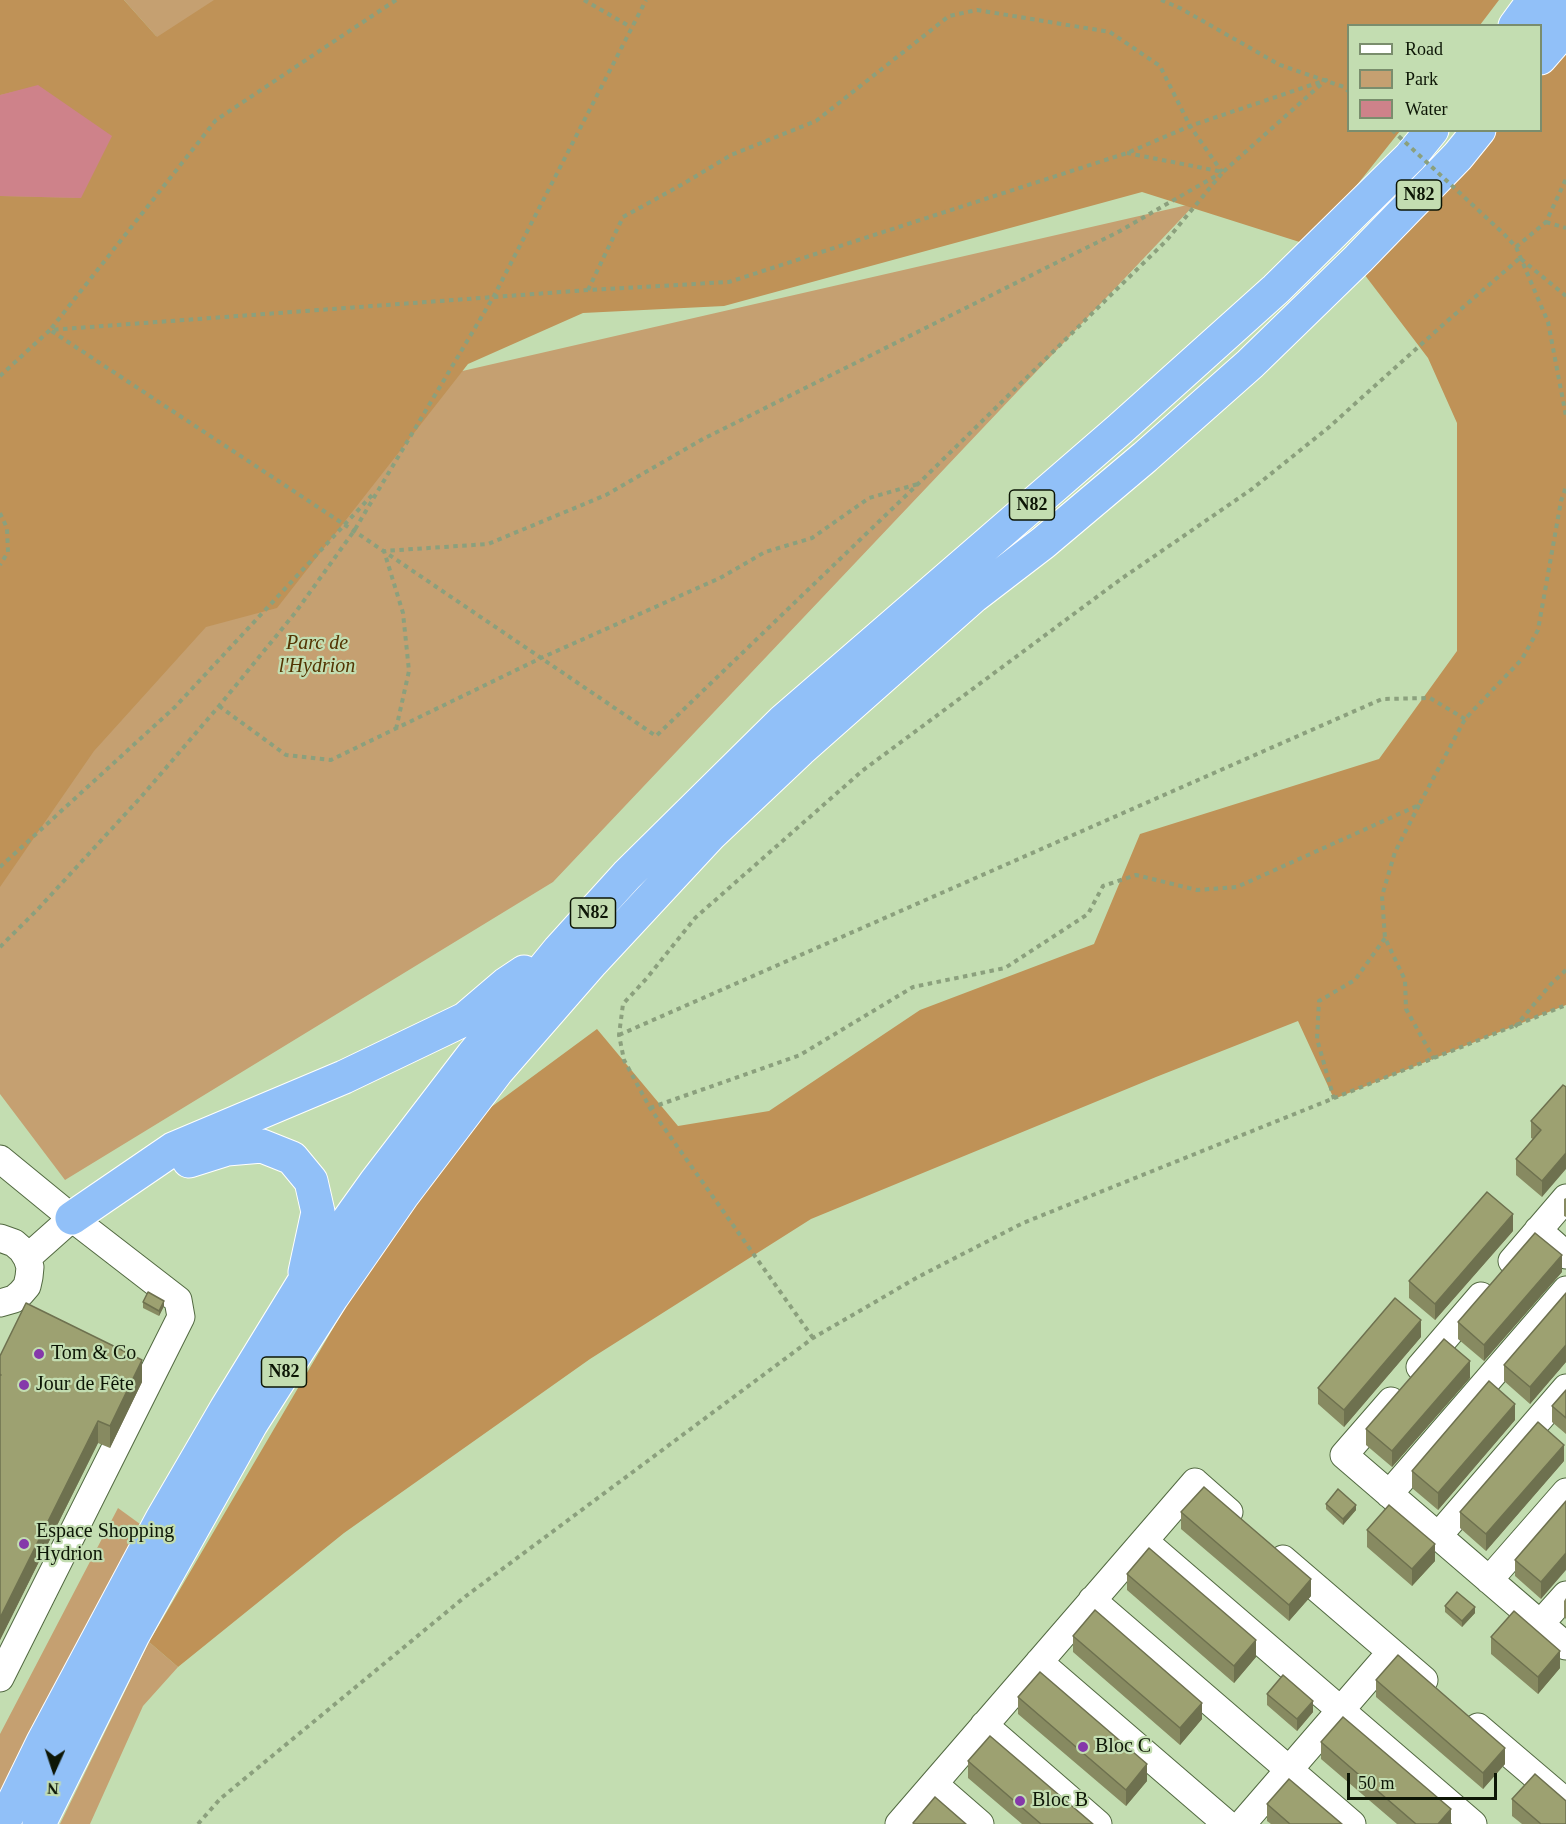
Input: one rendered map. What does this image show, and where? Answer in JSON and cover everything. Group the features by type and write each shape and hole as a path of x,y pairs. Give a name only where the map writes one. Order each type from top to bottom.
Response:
{"highway":[{"path":"1516,24 1534,0"},
{"path":"1542,25 1562,0"},
{"path":"1542,56 1566,28"},
{"name":"N82","path":"3,1824 43,1742 162,1519 302,1285 375,1182 558,950 627,875 783,721 1120,429 1276,289 1410,157 1430,132"},
{"path":"1358,259 1415,184 1461,132"},
{"name":"N82","path":"39,1824 133,1635 250,1424 332,1297 402,1196 496,1071 592,962 694,852 800,750 974,596 1043,543 1250,364 1358,259 1458,156 1477,132"},
{"path":"72,1218 173,1149 344,1077 465,1019 506,984 558,950"},
{"path":"72,1218 119,1203 191,1160 227,1149 262,1146 292,1158 311,1181 318,1212 302,1285"}],"lane":[{"path":"0,1159 178,1300 181,1317 0,1678"},
{"path":"1566,1198 1344,1455 1566,1646"},
{"path":"27,1258 72,1218"},
{"path":"1538,1230 1566,1255"},
{"path":"0,1238 14,1243 22,1250 30,1267 27,1286 14,1299 0,1304"},
{"path":"1389,1494 1566,1290"},
{"path":"1438,1536 1566,1388"},
{"path":"899,1824 1195,1482 1566,1802"},
{"path":"1489,1580 1566,1492"},
{"path":"1144,1540 1473,1824"},
{"path":"1540,1624 1566,1595"},
{"path":"1092,1600 1352,1824"},
{"path":"1242,1824 1391,1652"},
{"path":"1039,1662 1227,1824"},
{"path":"984,1725 1098,1824"},
{"path":"934,1784 980,1824"}],"path":[{"path":"0,376 50,330 216,120 396,0"},
{"path":"584,0 631,27"},
{"path":"0,947 141,797 219,706 295,613 354,531 494,296 646,0"},
{"path":"1161,0 1180,8 1280,65 1326,80 1347,90"},
{"path":"588,290 623,217 732,155 816,121 949,16 977,10 1110,32 1160,66 1191,126 1223,172"},
{"path":"50,330 494,296 729,282 1126,153 1191,126 1326,80"},
{"path":"50,330 384,551 656,736 1166,241 1223,172 1326,80"},
{"path":"1394,132 1516,247 1548,322 1566,416"},
{"path":"1126,153 1223,172"},
{"path":"384,551 488,544 606,495 703,439 1120,231 1223,172"},
{"path":"1516,247 1546,222 1566,179"},
{"path":"1546,222 1566,228"},
{"path":"1520,258 1566,296"},
{"path":"813,1338 650,1108 624,1060 619,1035 623,1004 695,918 862,771 1121,579 1252,489 1328,428 1445,322 1520,258"},
{"path":"219,706 286,755 331,760 541,658 720,578 765,552 812,538 870,498 919,483"},
{"path":"0,867 175,707 381,486"},
{"path":"1434,1059 1406,1009 1405,980 1385,938 1382,896 1395,852 1465,719 1522,659 1538,630 1561,501 1566,487"},
{"path":"0,513 7,528 8,552 0,565"},
{"path":"384,551 403,613 409,671 396,729"},
{"path":"619,1035 1382,699 1430,698 1465,719"},
{"path":"650,1108 800,1055 913,987 1005,968 1088,914 1104,886 1136,875 1197,890 1237,887 1419,805"},
{"path":"1334,1099 1317,1039 1319,1001 1355,980 1385,938"},
{"path":"1514,1027 1566,970"},
{"path":"198,1824 220,1799 466,1596 813,1338 918,1277 1023,1223 1566,1005"}],"green space":[{"name":"Parc de l'Hydrion","path":"124,0 656,0 458,372 1196,203 553,882 65,1180 0,1094 0,93 156,36"},
{"path":"118,1508 140,1524 32,1729 0,1796 0,1734"},
{"path":"149,1642 178,1667 143,1706 90,1824 60,1824"}],"shaded area":[{"path":"0,0 124,0 157,37 214,0 1499,0 1481,24 1347,24 1347,132 1399,132 1309,245 1142,192 724,306 583,313 468,364 277,608 206,627 94,751 0,887 0,196 80,198 38,86 0,95"},
{"path":"1566,44 1566,1005 1334,1099 1298,1021 811,1219 590,1359 344,1533 178,1667 149,1642 352,1296 475,1119 597,1029 678,1126 769,1111 920,1010 1094,944 1140,834 1379,759 1457,651 1457,423 1428,358 1361,270 1493,132 1542,132 1542,74"}],"water":[{"path":"38,85 112,136 81,198 0,196 0,95"}],"building":[{"path":"1563,1085 1566,1087 1566,1153 1542,1181 1516,1159 1541,1130 1531,1121"},
{"path":"1487,1192 1513,1214 1435,1304 1409,1281"},
{"path":"1535,1233 1562,1255 1484,1345 1458,1322"},
{"path":"148,1292 164,1301 159,1311 143,1302"},
{"path":"1566,1293 1566,1345 1530,1387 1504,1365"},
{"path":"1395,1298 1421,1320 1344,1410 1318,1388"},
{"name":"Espace Shopping Hydrion","path":"26,1303 142,1360 110,1426 98,1421 0,1618 0,1356"},
{"path":"1444,1339 1470,1361 1392,1451 1366,1429"},
{"path":"1489,1381 1515,1404 1438,1493 1412,1471"},
{"path":"1566,1390 1566,1418 1552,1406"},
{"path":"1538,1422 1564,1445 1486,1534 1460,1512"},
{"path":"1204,1487 1311,1579 1289,1605 1181,1512"},
{"path":"1338,1489 1356,1505 1343,1519 1326,1504"},
{"path":"1566,1501 1566,1553 1541,1582 1515,1560"},
{"path":"1389,1505 1435,1544 1412,1569 1367,1530"},
{"path":"1149,1548 1256,1640 1234,1666 1127,1574"},
{"path":"1457,1592 1475,1607 1462,1621 1445,1606"},
{"path":"1095,1610 1202,1703 1180,1728 1073,1636"},
{"path":"1514,1611 1560,1651 1538,1677 1491,1637"},
{"path":"1398,1655 1505,1748 1483,1773 1376,1680"},
{"path":"1040,1672 1147,1764 1126,1790 1018,1697"},
{"path":"1283,1675 1313,1701 1297,1719 1267,1694"},
{"path":"1343,1717 1451,1809 1438,1824 1416,1824 1321,1742"},
{"path":"990,1736 1093,1824 1041,1824 968,1761"},
{"path":"1535,1774 1566,1801 1566,1824 1541,1824 1512,1799"},
{"path":"1289,1779 1342,1824 1290,1824 1267,1804"},
{"path":"935,1797 966,1824 914,1824"}],"place":[{"name":"Tom & Co","path":"39,1354"},
{"name":"Jour de Fête","path":"24,1385"},
{"name":"Espace Shopping Hydrion","path":"24,1544"},
{"name":"Bloc C","path":"1083,1747"},
{"name":"Bloc B","path":"1020,1801"}]}
